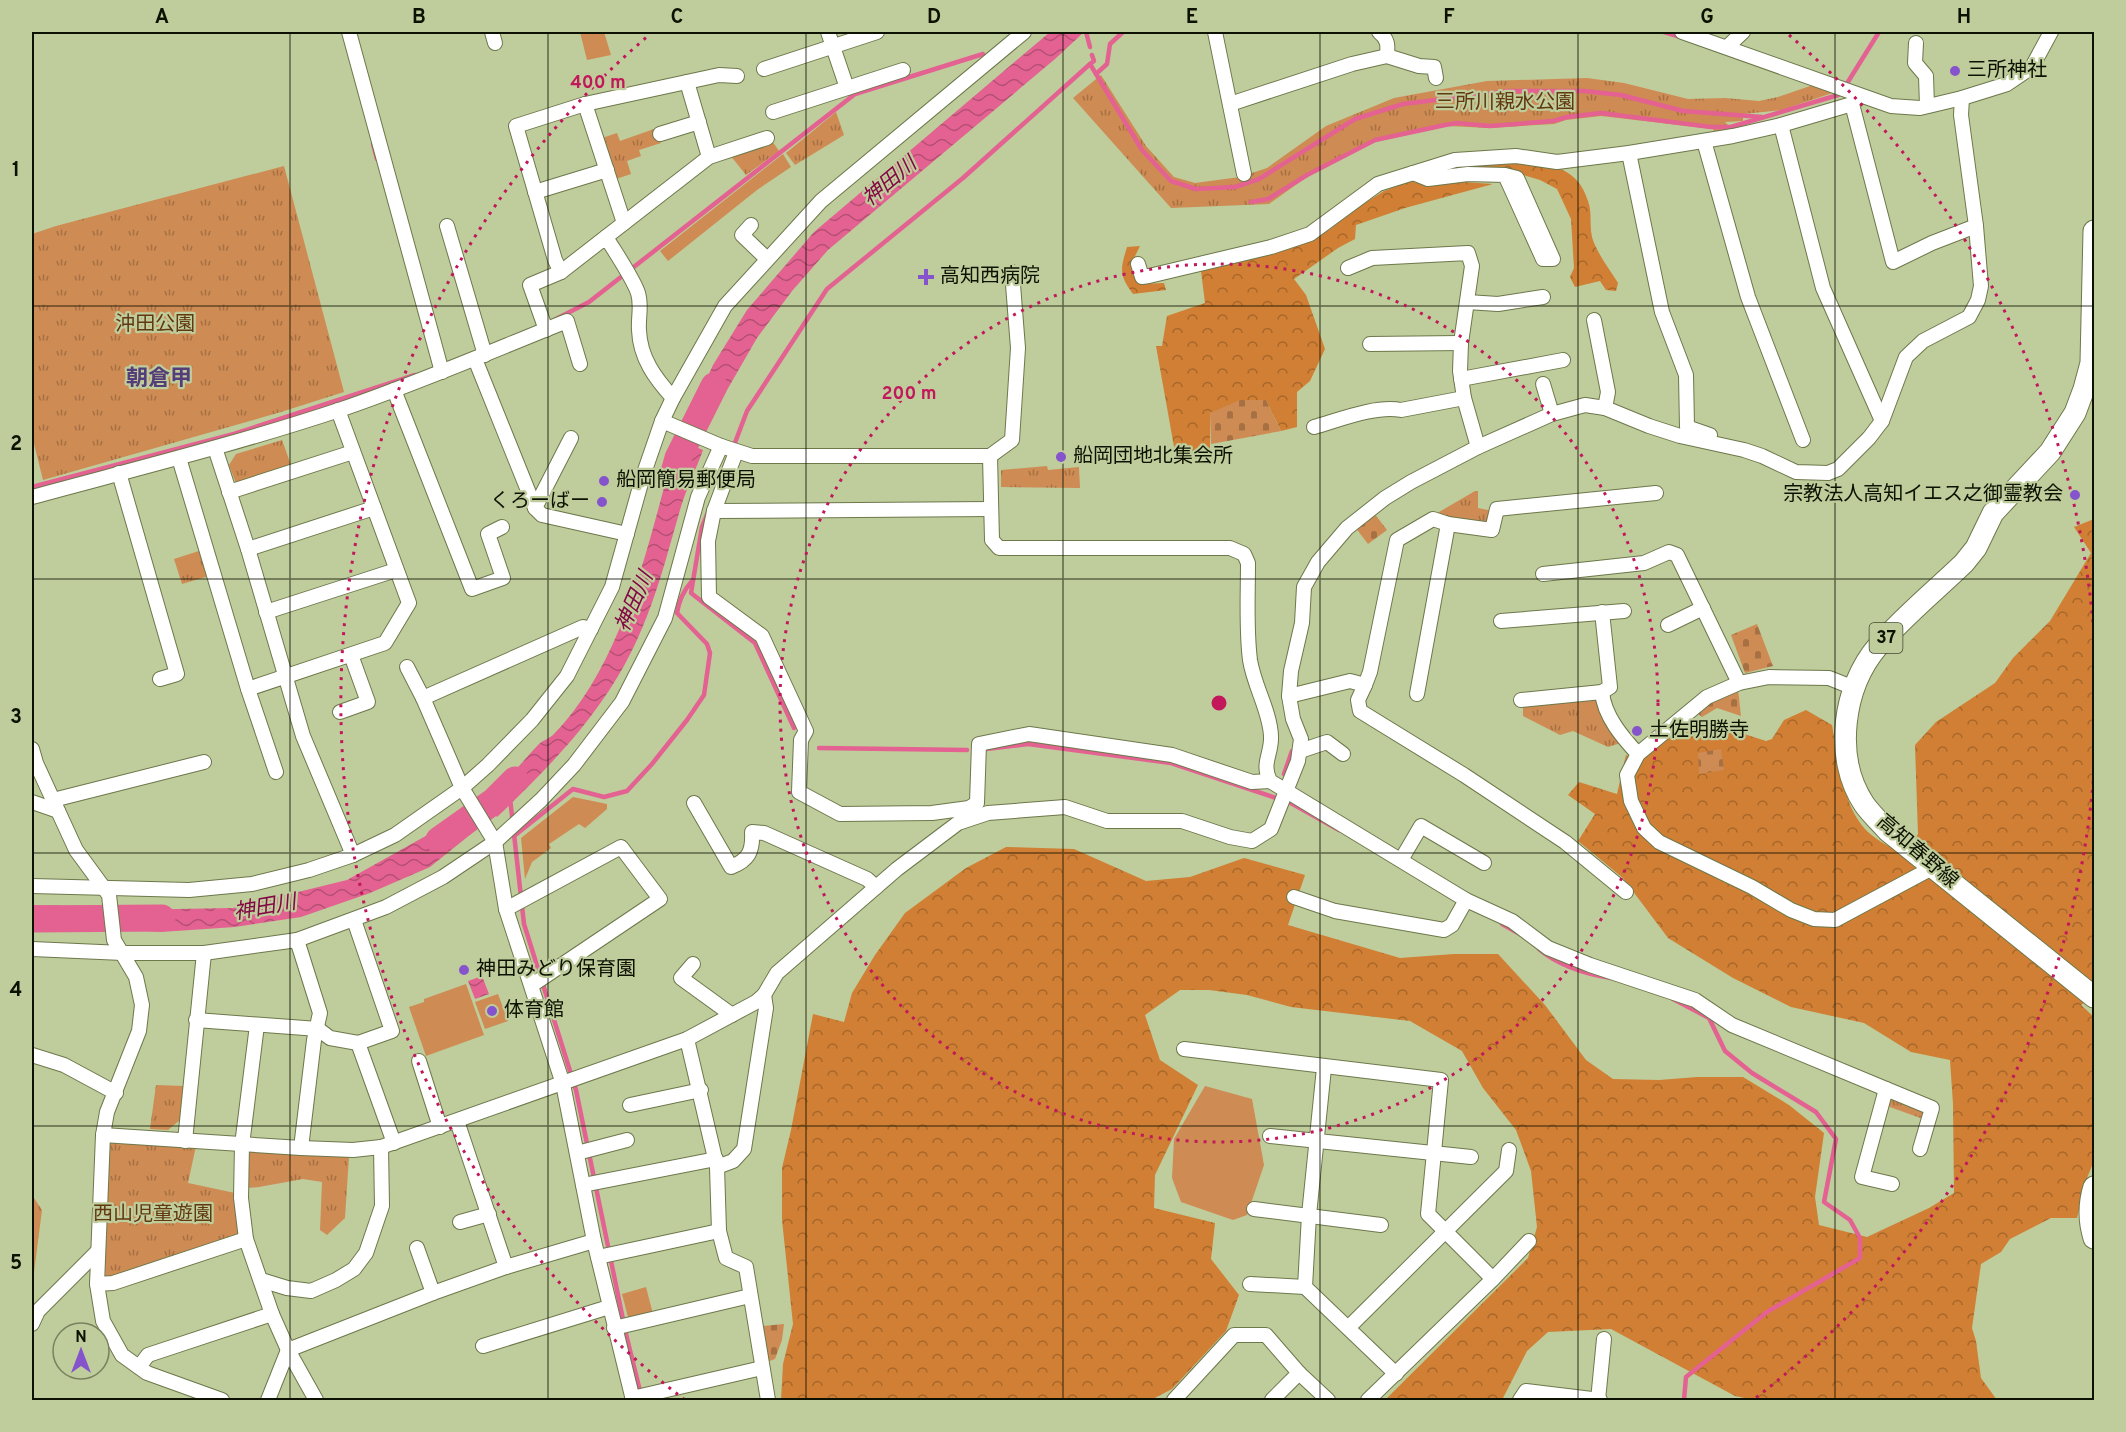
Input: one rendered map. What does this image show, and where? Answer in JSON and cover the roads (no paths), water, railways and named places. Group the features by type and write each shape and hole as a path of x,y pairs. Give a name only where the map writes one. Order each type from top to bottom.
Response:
{"main road":[{"name":"高知春野線","path":"2094,231 2094,312 2091,363 2075,413 2050,452 1993,513 1976,548 1964,564 1878,646 1862,669 1846,717 1846,746 1850,771 1864,803 1888,831 2094,998"},
{"path":"2094,1187 2090,1199 2091,1228 2094,1238"}],"street":[{"path":"349,32 441,367"},
{"path":"828,32 847,88"},
{"path":"764,69 877,32"},
{"path":"32,886 107,892 189,890 252,884 309,870 353,855 395,835 464,791 532,720 567,676 612,587 643,476 666,422 673,398 725,306 821,201 1024,32"},
{"path":"1215,32 1244,174"},
{"path":"1379,32 1385,36 1388,44 1387,56"},
{"path":"1682,32 1828,84 1855,99 1891,106 1920,108 2007,84 2032,67 2051,32"},
{"path":"1726,47 1743,32"},
{"path":"1916,43 1915,63 1926,76 1927,106"},
{"path":"1230,104 1352,64 1387,56 1419,66 1434,67 1436,78"},
{"path":"772,112 903,70"},
{"path":"561,272 555,260 516,126 585,104 719,75 737,76"},
{"path":"687,82 709,157"},
{"path":"103,1135 353,1150 388,1145 569,1082 687,1039 732,1016 764,995 777,973 876,887 958,823 988,813 1065,807 1107,821 1182,821 1230,837 1252,841 1271,829 1298,761 1301,739 1293,719 1289,696 1291,671 1302,623 1304,587 1318,562 1347,528 1384,498 1478,447 1552,414 1585,405 1605,408 1649,426 1762,456 1796,472 1828,473 1838,468 1869,438 1881,421 1906,357 1923,341 1969,317 1982,286 1961,115 1962,98"},
{"path":"1138,264 1142,277 1271,247 1310,234 1378,184 1455,160 1516,156 1557,162 1629,153 1781,125 1855,99"},
{"path":"1855,99 1893,262 1932,243 1976,226"},
{"path":"585,104 624,223"},
{"path":"660,134 699,122"},
{"path":"1781,125 1823,288 1881,421"},
{"path":"544,326 530,285 561,272 709,157 767,138"},
{"path":"1704,141 1748,297 1803,440"},
{"path":"1629,153 1662,312 1686,375 1687,427 1716,438 1723,446"},
{"path":"535,192 607,170"},
{"path":"1413,173 1428,179 1468,174 1505,175 1518,178 1553,259 1543,259 1505,175"},
{"path":"447,226 481,353 535,508 542,515 627,534"},
{"path":"742,234 767,259"},
{"path":"606,237 638,292 641,313 639,329 641,350 654,376 673,398"},
{"path":"1348,268 1372,258 1468,254 1472,266 1461,343 1461,379 1478,447"},
{"path":"666,422 736,452 752,456 990,456 1012,440 1018,348 1012,272"},
{"path":"1467,302 1497,304 1543,297"},
{"path":"1594,320 1608,392 1605,408"},
{"path":"32,497 215,448 338,410 394,390 441,367 544,326 567,321 580,364"},
{"path":"1370,344 1461,343"},
{"path":"1461,379 1563,360"},
{"path":"1543,384 1552,414"},
{"path":"394,390 472,589 503,578 488,534 502,527"},
{"path":"1314,427 1376,411 1393,408 1401,410 1464,398"},
{"path":"248,689 386,643 408,603 338,410"},
{"path":"535,508 571,438"},
{"path":"32,949 123,953 204,953 297,940 387,907 443,877 542,800 622,702 665,618 698,498 717,444"},
{"path":"215,448 248,549 303,736 353,855"},
{"path":"229,492 353,452"},
{"path":"736,452 714,511 708,541 709,597 762,636 806,731 801,740 799,792 840,814 932,813 969,808 977,803 979,744 1029,734 1172,755 1252,782 1270,781 1466,900 1512,921 1548,948 1590,965 1695,1000 1732,1025 1932,1108 1920,1149"},
{"path":"990,456 992,540 999,548 1230,548 1244,554 1248,563 1248,634 1251,662 1271,738 1266,763 1266,772 1270,781"},
{"path":"179,458 248,689 276,772"},
{"path":"119,473 177,674 159,679"},
{"path":"1626,892 1565,842 1464,775 1360,711 1358,700 1370,672 1397,540 1433,519 1448,524 1492,530 1497,509 1656,493"},
{"path":"248,549 374,508"},
{"path":"714,511 991,509"},
{"path":"1417,694 1448,524"},
{"path":"1543,574 1644,563 1669,552 1677,555 1739,683"},
{"path":"266,612 396,570"},
{"path":"1668,625 1704,608"},
{"path":"1501,621 1624,611"},
{"path":"1521,700 1602,692 1610,687 1602,612"},
{"path":"423,698 583,627 591,629"},
{"path":"340,712 368,702 351,655"},
{"path":"407,667 464,791 494,839 517,903 569,1082 577,1153 594,1241 632,1399 762,1368"},
{"path":"1854,688 1829,678 1768,677 1739,683 1707,697 1638,754 1627,775 1631,801 1644,828 1659,842 1752,887 1791,910 1814,919 1835,920 1932,868"},
{"path":"1289,696 1350,681 1365,685"},
{"path":"1602,692 1603,701 1616,726 1638,754"},
{"path":"1300,751 1327,741 1343,754"},
{"path":"32,749 76,850 107,892 114,940 136,977 142,1005 139,1031 107,1112 103,1135 97,1284 103,1321 122,1355 138,1367 147,1373 219,1400"},
{"path":"32,802 55,806 204,762"},
{"path":"694,803 731,867 743,862 753,847 752,832 764,833 867,879 876,887"},
{"path":"1401,860 1421,825 1484,863"},
{"path":"517,903 621,847 660,899 540,980"},
{"path":"1294,897 1335,911 1444,930 1452,925 1466,900"},
{"path":"196,1020 318,1029 330,1038 358,1043 392,1031 354,920"},
{"path":"297,940 320,1013 314,1040 301,1148"},
{"path":"185,1141 204,953"},
{"path":"693,964 677,983 732,1016"},
{"path":"583,1185 733,1161 744,1149 766,1008 764,995"},
{"path":"257,1025 242,1144 241,1198 246,1239 272,1314 288,1350 316,1401"},
{"path":"687,1039 717,1163 719,1231 726,1258 746,1267 768,1401"},
{"path":"261,1280 287,1288 311,1291 354,1269 366,1253 382,1206 388,1145 358,1043"},
{"path":"1184,1049 1324,1068 1441,1080 1428,1214 1493,1279"},
{"path":"32,1055 64,1065 116,1093"},
{"path":"419,1061 440,1127"},
{"path":"1305,1287 1324,1068"},
{"path":"1886,1089 1862,1177 1892,1184"},
{"path":"630,1105 700,1090"},
{"path":"458,1121 506,1267"},
{"path":"1270,1136 1471,1157"},
{"path":"577,1153 627,1140"},
{"path":"1349,1327 1506,1171 1509,1150"},
{"path":"1254,1209 1381,1225"},
{"path":"460,1222 489,1214"},
{"path":"598,1257 719,1231"},
{"path":"97,1284 113,1283 246,1239"},
{"path":"268,1401 288,1350 433,1293 506,1267 594,1241"},
{"path":"1368,1401 1493,1279 1528,1241"},
{"path":"417,1248 433,1293"},
{"path":"32,1324 38,1311 98,1251"},
{"path":"1250,1284 1305,1287 1396,1374"},
{"path":"614,1328 750,1296"},
{"path":"483,1346 609,1307"},
{"path":"138,1367 148,1355 272,1314"},
{"path":"1174,1401 1234,1335 1266,1335 1299,1373 1328,1401"},
{"path":"1520,1401 1526,1391 1599,1400 1604,1339"},
{"path":"1272,1401 1299,1373"}],"water":[{"path":"1050,32 1084,32 828,250 792,291 757,338 708,423 690,415 713,365 747,310 814,232"},
{"path":"677,439 703,450 682,502 663,569 643,627 612,686 583,727 533,782 497,817 483,797 515,771 539,744 554,734 579,704 600,670 632,595"},
{"path":"465,814 476,830 430,867 370,893 301,917 235,927 161,932 128,930 122,910 233,908 347,880"},
{"path":"32,905 96,906 101,929 32,928"},
{"path":"482,976 489,994 475,999 468,981"}],"waterway":[{"path":"1086,32 1090,47"},
{"path":"1096,74 1107,64 1110,44 1123,32"},
{"path":"1664,32 1681,37"},
{"path":"1846,85 1879,32"},
{"path":"556,319 589,302 855,94 983,54"},
{"path":"733,448 747,411 827,289 963,178 1094,61 1092,55"},
{"path":"1090,64 1142,150 1171,181 1196,189 1235,187 1259,179 1355,119 1403,104 1508,91 1584,91 1621,95 1683,111 1762,117"},
{"path":"1251,202 1268,199 1307,175 1375,140 1445,125 1457,123 1490,126 1553,121 1601,113 1711,127 1731,127 1838,95"},
{"path":"373,144 377,159"},
{"path":"32,487 234,434 415,375"},
{"name":"神田川","path":"673,476 678,458 714,386"},
{"path":"708,512 702,527 691,593 755,643 794,728"},
{"path":"514,836 573,789 604,797 627,791 687,720 704,695 710,653 707,644 677,613 682,596 692,581"},
{"path":"986,749 1028,744 1171,763 1276,798"},
{"path":"819,748 967,750"},
{"path":"1284,774 1292,751"},
{"name":"神田川","path":"439,840 494,801 515,780"},
{"path":"510,798 524,924 576,1090 626,1334 641,1395"},
{"path":"1289,802 1339,830"},
{"name":"神田川","path":"32,919 162,918"},
{"path":"1502,924 1518,933"},
{"path":"1539,949 1573,968 1611,978"},
{"path":"1673,999 1709,1018 1725,1051 1752,1073 1816,1112 1836,1139 1824,1202 1850,1220 1860,1238 1860,1258 1767,1312 1686,1377 1684,1400"}],"place":[{"name":"三所神社","path":"1955,71"},
{"name":"高知西病院","path":"926,277"},
{"name":"船岡団地北集会所","path":"1061,457"},
{"name":"船岡簡易郵便局","path":"604,481"},
{"name":"宗教法人高知イエス之御霊教会","path":"2075,495"},
{"name":"くろーばー","path":"602,502"},
{"name":"土佐明勝寺","path":"1637,731"},
{"name":"神田みどり保育園","path":"464,970"},
{"name":"体育館","path":"492,1011"}],"district":[{"name":"朝倉甲","path":"159,379"}],"park label":[{"name":"三所川親水公園","path":"1505,103"},
{"name":"沖田公園","path":"155,325"},
{"name":"西山児童遊園","path":"153,1215"}]}
